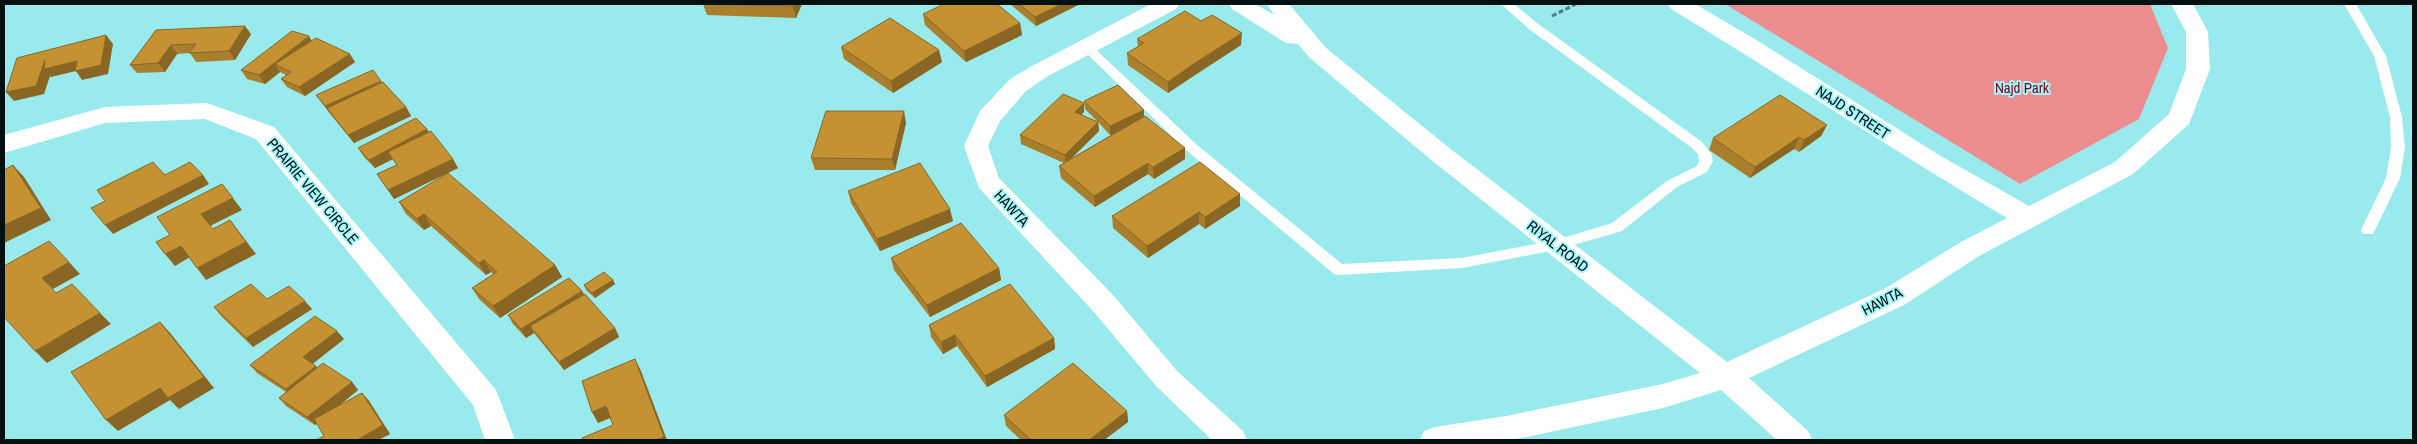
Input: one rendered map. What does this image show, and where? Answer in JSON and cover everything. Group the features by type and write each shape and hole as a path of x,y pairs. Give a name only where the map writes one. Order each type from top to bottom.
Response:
{"street":[{"name":"HAWTA","path":"1168,4 1018,85 990,118 976,146 988,182 1103,304 1167,378 1232,440"},
{"name":"RIYAL ROAD","path":"1240,4 1318,53 1439,153 1724,376 1797,440"},
{"name":"RIYAL ROAD","path":"1278,4 1318,53"},
{"name":"NAJD STREET","path":"1679,4 1750,46 1930,161 2028,218"},
{"name":"HAWTA","path":"1435,440 1506,429 1663,396 1724,376 1764,359 1894,296 1970,249 2124,168 2180,118 2198,69 2197,32 2182,4"},
{"name":"PRAIRIE VIEW CIRCLE","path":"4,144 105,115 207,111 265,133 486,398 500,440"}],"lane":[{"path":"1086,47 1191,147 1339,270 1462,263 1556,245 1617,227 1672,184 1702,169 1706,161 1704,153 1696,145 1533,26 1507,4"},
{"path":"2350,4 2380,56 2396,117 2398,148 2393,178 2368,230"}],"path":[{"path":"1533,26 1576,4"}],"green space":[{"name":"Najd Park","path":"1725,4 2150,4 2168,48 2139,119 2020,184"}],"building":[{"path":"704,4 794,4 793,6"},
{"path":"944,4 997,4 1020,23 964,51 923,14"},
{"path":"1019,4 1062,4 1035,17"},
{"path":"1185,11 1201,21 1212,15 1242,33 1168,82 1127,53 1144,43 1137,39"},
{"path":"890,18 939,50 891,81 841,47"},
{"path":"245,26 229,51 189,53 196,44 171,45 158,63 130,65 156,30"},
{"path":"292,31 309,36 259,75 241,70"},
{"path":"106,35 101,65 75,71 77,61 44,69 45,60 36,86 6,92 17,58"},
{"path":"316,38 350,54 299,87 281,79 291,72 275,64"},
{"path":"373,70 381,81 325,106 316,95"},
{"path":"383,82 406,107 348,135 327,108"},
{"path":"1118,85 1144,110 1110,126 1084,101"},
{"path":"1063,94 1084,103 1075,112 1098,122 1065,155 1020,135"},
{"path":"1780,95 1827,125 1804,140 1799,137 1755,167 1713,138"},
{"path":"826,111 904,111 892,159 811,158"},
{"path":"1145,116 1185,148 1153,167 1148,163 1094,196 1059,166"},
{"path":"416,118 427,129 369,160 358,148"},
{"path":"431,131 453,159 388,190 377,174 397,165 388,152"},
{"path":"153,162 165,175 190,162 203,175 105,225 91,208 105,201 97,190"},
{"path":"1200,162 1240,194 1205,217 1199,212 1147,246 1112,216"},
{"path":"920,163 950,209 877,239 848,191"},
{"path":"13,165 41,208 4,225 4,170"},
{"path":"448,173 555,265 493,306 472,288 497,272 484,260 479,263 424,214 417,219 399,202"},
{"path":"222,184 233,198 201,214 213,229 230,220 246,242 197,268 181,246 165,254 156,242 170,235 157,217"},
{"path":"961,223 999,268 927,305 891,258"},
{"path":"49,241 69,262 42,278 56,293 72,284 100,313 35,351 4,317 4,266"},
{"path":"604,272 613,280 592,293 584,285"},
{"path":"569,278 582,291 521,329 508,315"},
{"path":"251,284 267,299 289,286 305,301 246,338 214,307"},
{"path":"1010,284 1054,338 985,376 955,335 941,342 929,325"},
{"path":"585,294 615,328 559,362 530,326"},
{"path":"315,316 337,331 303,357 316,366 286,389 250,365"},
{"path":"160,322 204,377 168,398 160,388 106,420 71,372"},
{"path":"635,359 664,437 655,440 583,440 582,438 613,425 606,406 592,412 582,381"},
{"path":"323,363 352,382 307,417 279,398"},
{"path":"1073,363 1127,411 1089,440 1031,440 1004,415"},
{"path":"362,393 383,425 357,440 316,440 324,436 314,419"}]}
